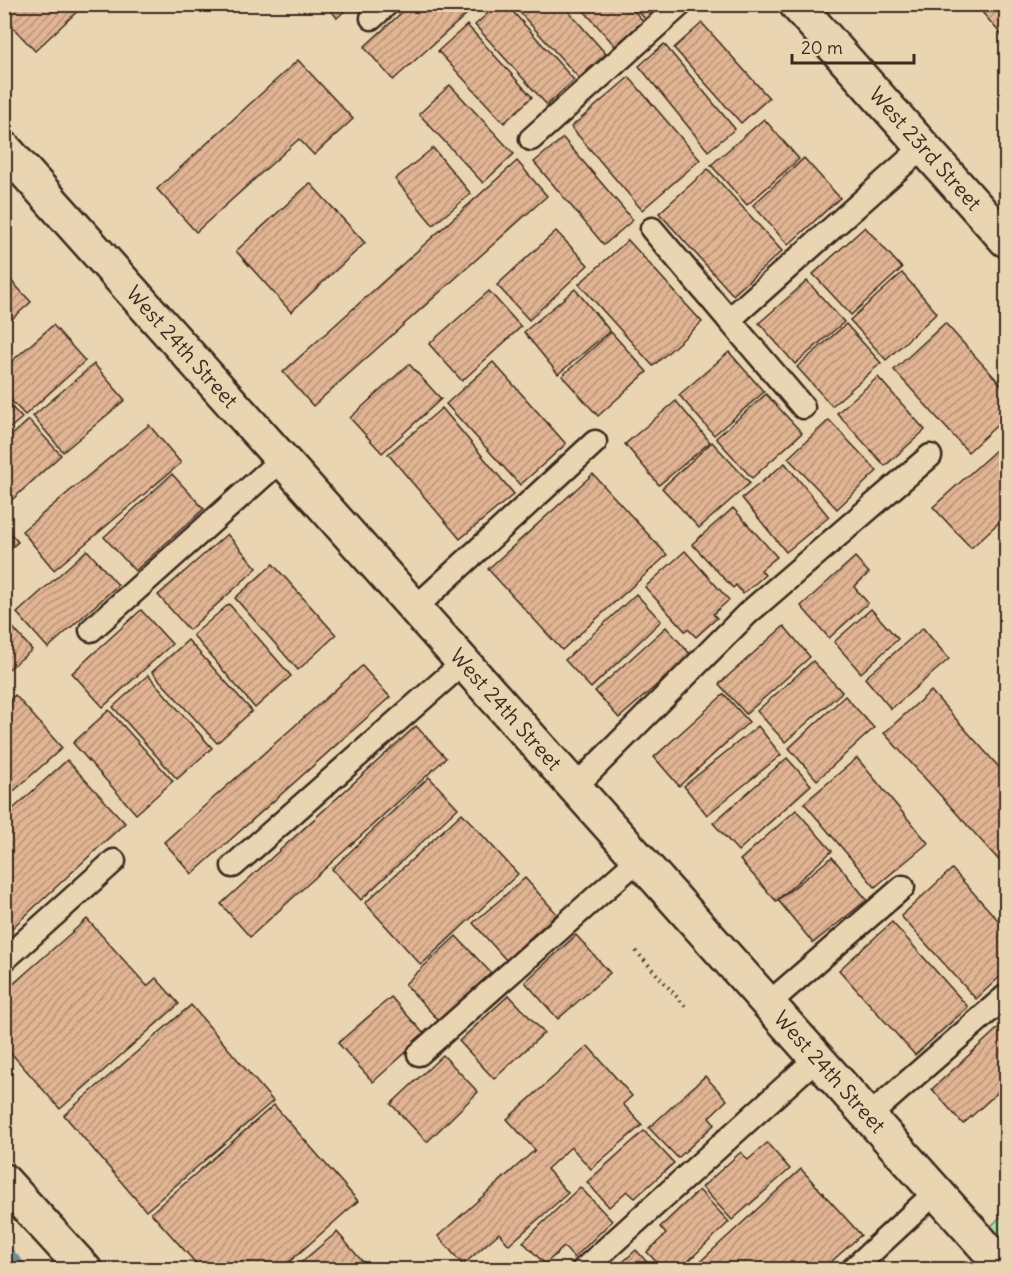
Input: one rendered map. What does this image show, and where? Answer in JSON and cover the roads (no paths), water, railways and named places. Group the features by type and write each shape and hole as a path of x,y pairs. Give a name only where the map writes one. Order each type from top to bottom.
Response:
{"street":[{"name":"West 23rd Street","path":"796,4 1006,240"},
{"name":"West 24th Street","path":"4,148 818,1057 936,1192 994,1265"},
{"path":"4,1181 75,1266"}],"lane":[{"path":"531,139 681,4"},
{"path":"729,320 923,147"},
{"path":"652,229 803,407"},
{"path":"415,608 595,442"},
{"path":"574,787 747,614 930,456"},
{"path":"91,630 282,459"},
{"path":"233,866 464,663"},
{"path":"419,1054 639,859"},
{"path":"4,960 114,861"},
{"path":"769,1003 903,886"},
{"path":"870,1116 1006,996"},
{"path":"583,1269 818,1057"},
{"path":"852,1269 936,1192"}],"waterway":[{"path":"4,1249 23,1270"}]}
